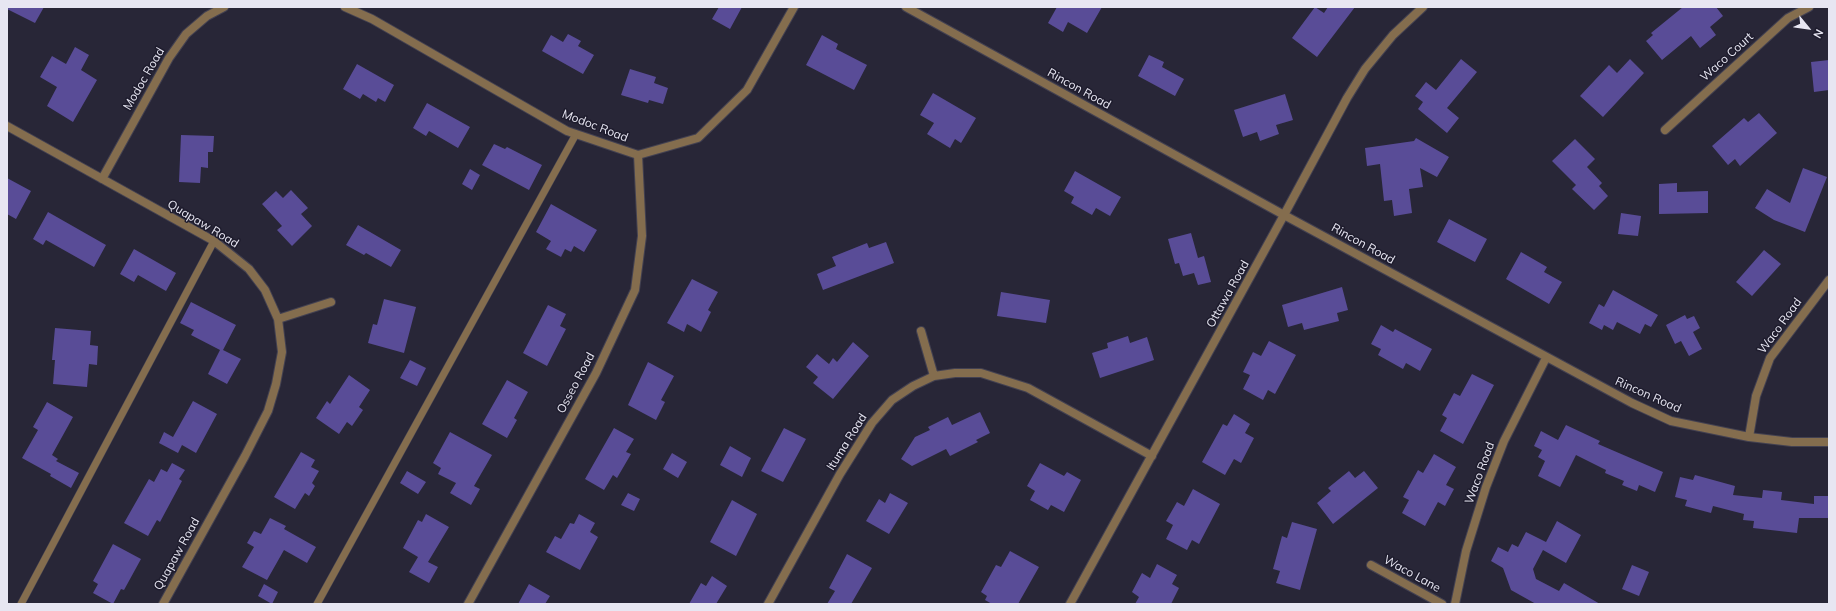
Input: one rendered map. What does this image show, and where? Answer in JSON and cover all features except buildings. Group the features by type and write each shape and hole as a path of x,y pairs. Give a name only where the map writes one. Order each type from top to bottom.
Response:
{"street":[{"name":"Modoc Road","path":"102,179 169,58 186,34 207,16 224,7"},
{"name":"Modoc Road","path":"346,7 372,19 567,130 638,155 698,138 748,90 794,7"},
{"name":"Rincon Road","path":"906,7 1546,358 1632,403 1671,421 1749,437 1792,442 1829,442"},
{"name":"Ottawa Road","path":"1070,604 1347,98 1392,35 1423,7"},
{"name":"Waco Court","path":"1665,130 1788,18 1809,7"},
{"name":"Quapaw Road","path":"7,126 214,241 249,269 265,290 278,319 282,352 276,384 268,411 245,456 163,604"},
{"name":"Osseo Road","path":"468,604 596,373 635,290 642,236 638,155"},
{"name":"Waco Road","path":"1749,437 1756,396 1770,358 1829,280"},
{"path":"278,319 331,302"},
{"path":"921,332 934,376"},
{"name":"Waco Road","path":"1456,604 1466,551 1486,487 1504,441 1546,358"},
{"name":"Ituma Road","path":"768,604 840,474 872,422 892,400 914,386 934,376 955,373 981,373 1028,388 1058,403 1152,456"},
{"name":"Waco Lane","path":"1371,565 1442,604"}],"lane":[{"path":"317,604 576,134"},
{"path":"21,604 214,241"}]}
